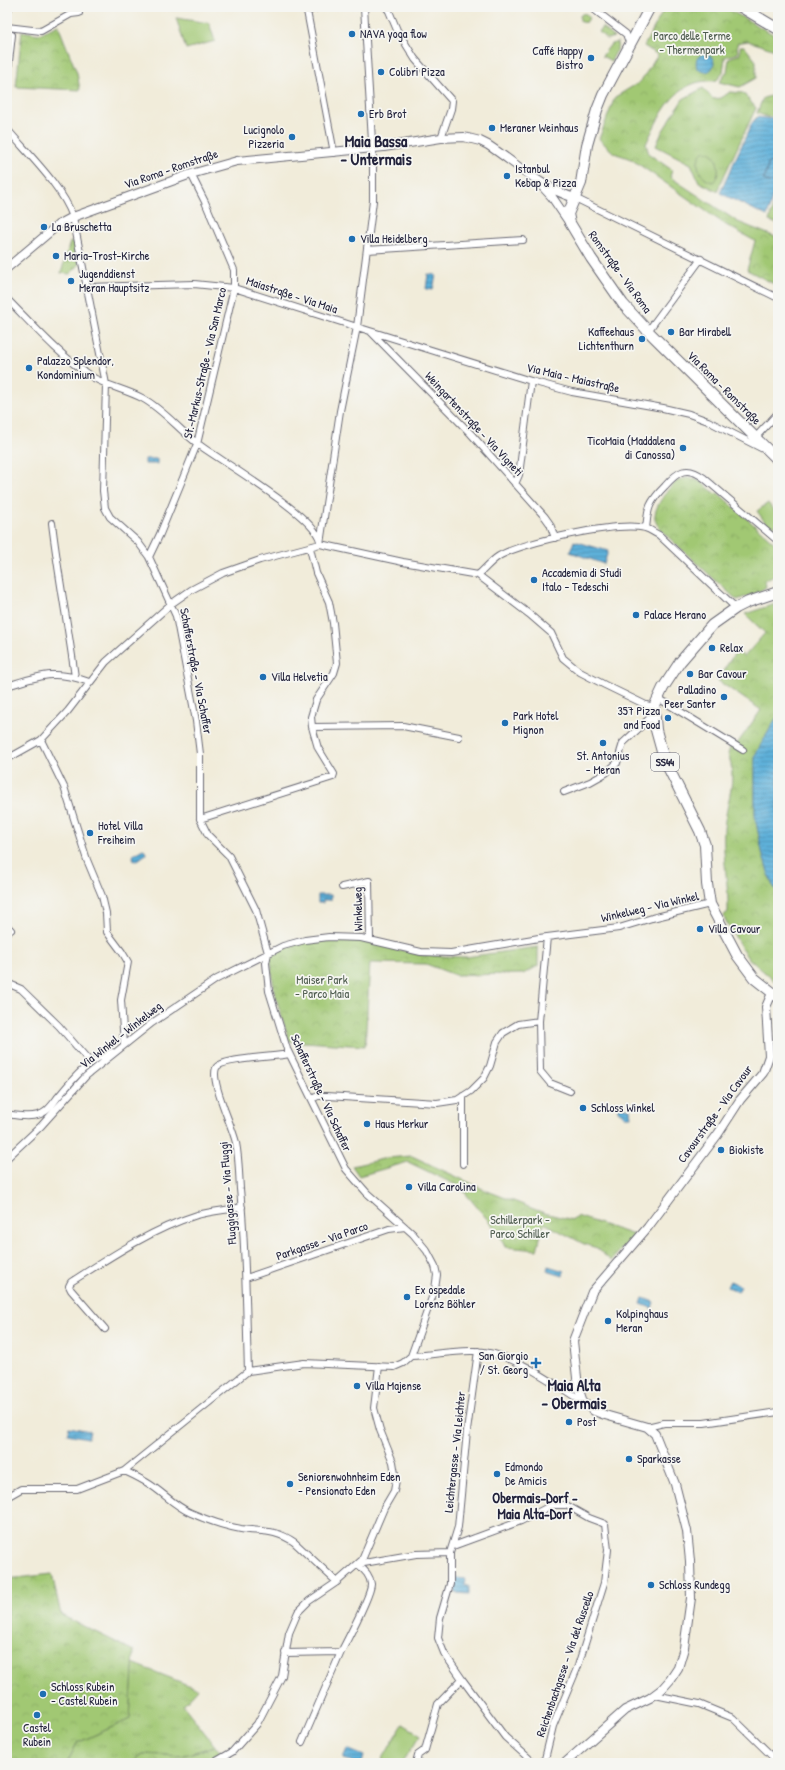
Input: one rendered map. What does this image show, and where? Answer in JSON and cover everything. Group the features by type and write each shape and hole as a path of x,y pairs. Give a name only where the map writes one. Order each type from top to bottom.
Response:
{"main road":[{"path":"570,223 568,214 581,184 587,145 597,110 650,7"},
{"path":"741,7 778,29"},
{"name":"Romstraße - Via Roma","path":"570,223 591,258 623,304 650,333"},
{"name":"Via Roma - Romstraße","path":"650,333 778,460"},
{"path":"655,707 680,662 712,625 736,608 748,602 778,592"},
{"name":"Cavourstraße - Via Cavour","path":"655,707 656,730 664,759 700,831 705,845 707,884 710,904 737,955 754,978 775,996"}],"street":[{"path":"7,11 8,7"},
{"path":"321,7 307,10 334,153"},
{"path":"320,544 340,411 357,327 373,201 368,149 364,7"},
{"path":"386,7 390,11 397,30 415,59 452,101 451,109 441,138"},
{"path":"591,7 626,34 630,45"},
{"path":"7,27 42,31 71,14 80,12"},
{"path":"7,34 12,35 7,79"},
{"name":"Schafferstraße - Via Schaffer","path":"7,129 67,202 72,217 106,384 105,508 110,517 138,542 149,557 176,616 196,721 200,754 200,819 208,835 229,856 238,871 256,910 268,953 266,963 269,991 280,1032 335,1150 346,1169 367,1193 405,1227 427,1251 435,1266 437,1274 435,1289 411,1356"},
{"path":"368,149 441,138 464,137 480,141 536,180 554,190 575,198 778,298"},
{"name":"Via Roma - Romstraße","path":"7,268 58,225 72,217 191,174 237,161 368,149"},
{"name":"St.-Markus-Straße - Via San Marco","path":"149,557 197,444 234,288 234,270 205,202 191,174"},
{"name":"Romstraße - Via Roma","path":"536,180 552,197 570,223"},
{"path":"367,250 523,240"},
{"path":"650,333 660,316 701,259"},
{"name":"Maiastraße - Via Maia","path":"87,287 194,284 234,288 370,331"},
{"path":"7,298 60,351 90,375 106,384 141,398 152,405 197,444 255,481 315,531 320,539 320,544"},
{"name":"Via Maia - Maiastraße","path":"370,331 530,381 572,392 663,408 688,414 708,421 768,451"},
{"name":"Weingartenstraße - Via Vigneti","path":"370,331 471,434 550,524 555,538"},
{"path":"515,484 519,475 530,381"},
{"path":"755,438 778,413"},
{"path":"646,528 649,507 657,495 674,474 686,470 697,473 704,478 778,541"},
{"path":"52,523 58,572 70,636 75,677"},
{"path":"478,575 498,556 522,546 613,527 646,528 659,535 736,608"},
{"path":"7,759 41,740 68,711 106,662 171,604 191,590 223,572 260,560 310,548 320,544 403,562 478,575 551,632 563,658 580,672 605,686 646,705 655,707 743,750"},
{"path":"200,819 332,777 334,774 318,748 311,717 316,700 334,673 337,663 333,623 329,602 316,573 310,548"},
{"path":"7,686 43,675 54,674 75,677 89,682"},
{"path":"564,792 590,782 606,773 617,764 623,743 651,717 655,707"},
{"path":"312,726 403,726 459,737"},
{"path":"41,740 64,787 86,860 102,896 106,913 107,932 128,962 121,1000 124,1045"},
{"name":"Winkelweg","path":"342,887 369,881 370,940"},
{"name":"Winkelweg - Via Winkel","path":"268,953 283,946 305,940 329,937 361,938 421,952 451,953 547,937 619,928 652,918 710,904"},
{"path":"547,937 539,1021 540,1071 550,1083 570,1091"},
{"name":"Via Winkel - Winkelweg","path":"7,1158 41,1126 86,1076 124,1045 185,999 217,979 268,953"},
{"path":"7,983 21,989 59,1026 91,1063"},
{"name":"Cavourstraße - Via Cavour","path":"583,1402 578,1387 573,1345 588,1300 605,1275 652,1222 718,1134 740,1100 763,1073 769,1056 766,1007 775,996"},
{"path":"312,1099 318,1096 328,1096 437,1103 457,1100 471,1091 484,1078 490,1066 497,1042 503,1033 518,1024 539,1021"},
{"path":"7,1114 18,1116 34,1115 46,1111 78,1073 108,1053 117,1051"},
{"name":"Fluggigasse - Via Fluggi","path":"248,1371 246,1278 242,1207 236,1142 215,1081 215,1069 217,1066 228,1062 289,1054"},
{"path":"463,1096 464,1164"},
{"path":"105,1329 71,1290 69,1286 71,1282 104,1261 160,1230 198,1215 242,1207"},
{"name":"Parkgasse - Via Parco","path":"246,1278 389,1229 405,1227"},
{"path":"7,1497 21,1489 77,1489 124,1471 248,1371 304,1363 398,1366 408,1360 411,1356 430,1355 454,1351 478,1351 501,1357 525,1366 583,1402 588,1407 601,1413 622,1421 647,1427 664,1423 704,1423 778,1412"},
{"name":"Leichtergasse - Via Leichter","path":"478,1351 467,1431 458,1527 450,1553 450,1584 440,1618 438,1638 444,1653 505,1737 534,1763"},
{"path":"213,1763 232,1752 257,1724 282,1676 289,1633 298,1612 309,1601 337,1582 362,1560 384,1508 394,1491 396,1480 394,1462 380,1430 374,1408 379,1366"},
{"path":"565,1763 625,1710 655,1695 667,1683 678,1668 684,1648 691,1598 690,1561 687,1532 675,1484 655,1434 647,1427"},
{"path":"124,1471 147,1482 173,1503 191,1513 220,1524 241,1529 275,1532 286,1537 294,1542 337,1582"},
{"name":"Reichenbachgasse - Via del Ruscello","path":"453,1546 521,1521 552,1505 566,1505 589,1518 604,1524 608,1550 604,1583 578,1666 554,1726 544,1763"},
{"path":"358,1564 416,1554 450,1553"},
{"path":"302,1742 341,1652 362,1611 372,1586 370,1576 358,1564"},
{"path":"285,1653 341,1652"},
{"path":"416,1763 418,1755 425,1750 438,1704 462,1679"},
{"path":"655,1695 699,1704 733,1718 778,1762"}],"green space":[{"name":"Parco delle Terme - Thermenpark","path":"665,7 724,7 778,37 778,51 748,41 737,43 738,53 725,57 723,73 717,80 699,82 689,86 680,91 672,99 660,116 646,144 649,154 672,170 670,177 738,222 778,238 778,286 747,270 755,241 726,225 631,159 614,153 599,139 615,97 640,82 658,55 644,46"},
{"path":"584,13 589,18 584,23 579,18"},
{"path":"176,18 209,23 215,41 186,49"},
{"path":"58,25 77,73 80,90 16,87 22,31 39,34"},
{"path":"602,27 614,37 607,39 599,32"},
{"path":"618,42 617,50 611,61 602,56 611,44"},
{"path":"740,46 744,46 756,61 756,78 740,87 719,82 727,72 729,58 740,54"},
{"path":"703,88 713,99 721,98 730,92 743,93 756,108 717,191 699,182 691,164 656,146 662,132 683,99"},
{"path":"771,96 778,97 778,116 767,117 757,113 763,98"},
{"path":"704,151 713,155 718,164 718,174 713,182 704,177 699,169 698,159"},
{"path":"778,189 778,224 769,221"},
{"path":"70,242 74,242 79,265 70,274 61,273"},
{"path":"686,478 695,479 716,494 718,493 778,546 778,574 765,581 766,587 758,592 737,600 666,535 658,525 655,519 655,514 662,498 669,488 677,481"},
{"path":"768,503 778,516 778,523 770,529 757,511"},
{"path":"778,603 778,715 755,755 755,817 763,856 772,884 778,893 778,984 747,957 723,916 728,912 724,829 732,782 732,773 728,754 732,742 737,744 761,710 717,680 737,650 744,657 765,633 745,614"},
{"name":"Maiser Park - Parco Maia","path":"329,939 361,940 421,955 466,957 538,947 538,966 523,974 455,975 426,964 370,963 365,1046 289,1041 274,991 270,953 305,941"},
{"name":"Schillerpark - Parco Schiller","path":"412,1156 485,1190 544,1213 573,1220 577,1216 634,1235 611,1261 597,1248 584,1244 544,1223 537,1250 505,1247 498,1232 460,1187 408,1162 359,1176 352,1166 387,1158"},
{"path":"52,1574 61,1615 134,1651 130,1719 77,1743 67,1763 7,1763 7,1579"},
{"path":"133,1663 198,1689 183,1705 215,1746 182,1756 143,1754 131,1763 67,1763 77,1743 130,1719"},
{"path":"403,1724 421,1735 402,1763 388,1763 382,1760"},
{"path":"215,1746 225,1756 213,1763 131,1763 143,1754 182,1756"}],"water":[{"path":"705,54 711,57 714,63 711,69 705,72 699,69 696,63 699,57"},
{"path":"757,117 778,120 778,163 770,162 778,165 778,184 764,180 769,162 763,180 776,184 767,216 720,193 752,123"},
{"path":"428,274 436,275 433,290 426,289"},
{"path":"145,459 157,459 157,464 145,464"},
{"path":"574,541 608,551 604,564 570,552"},
{"path":"778,715 778,893 772,884 763,856 755,817 755,755"},
{"path":"143,849 145,850 146,854 138,860 134,860 134,854"},
{"path":"318,895 331,895 331,900 323,900 323,903 318,903"},
{"path":"618,1107 630,1109 631,1116 625,1116 618,1111"},
{"path":"548,1266 564,1271 563,1276 547,1271"},
{"path":"730,1281 741,1286 738,1292 727,1287"},
{"path":"643,1298 654,1302 652,1308 641,1304"},
{"path":"69,1427 90,1431 88,1438 67,1434"},
{"path":"456,1578 465,1579 464,1585 469,1586 469,1594 455,1593"},
{"path":"347,1749 364,1756 362,1763 355,1763 343,1758"}],"place":[{"name":"NAVA yoga flow","path":"352,34"},
{"name":"Caffé Happy Bistro","path":"591,58"},
{"name":"Colibri Pizza","path":"381,72"},
{"name":"Erb Brot","path":"361,114"},
{"name":"Meraner Weinhaus","path":"492,128"},
{"name":"Lucignolo Pizzeria","path":"292,137"},
{"name":"Istanbul Kebap & Pizza","path":"507,176"},
{"name":"La Bruschetta","path":"44,227"},
{"name":"Villa Heidelberg","path":"352,239"},
{"name":"Maria-Trost-Kirche","path":"56,256"},
{"name":"Jugenddienst Meran Hauptsitz","path":"71,281"},
{"name":"Bar Mirabell","path":"671,332"},
{"name":"Kaffeehaus Lichtenthurn","path":"642,339"},
{"name":"Palazzo Splendor, Kondominium","path":"29,368"},
{"name":"TicoMaia (Maddalena di Canossa)","path":"683,448"},
{"name":"Accademia di Studi Italo - Tedeschi","path":"534,580"},
{"name":"Palace Merano","path":"636,615"},
{"name":"Relax","path":"712,648"},
{"name":"Bar Cavour","path":"690,674"},
{"name":"Villa Helvetia","path":"263,677"},
{"name":"Palladino Peer Santer","path":"724,697"},
{"name":"357 Pizza and Food","path":"668,718"},
{"name":"Park Hotel Mignon","path":"505,723"},
{"name":"St. Antonius - Meran","path":"603,743"},
{"name":"Hotel Villa Freiheim","path":"90,833"},
{"name":"Villa Cavour","path":"700,929"},
{"name":"Schloss Winkel","path":"583,1108"},
{"name":"Haus Merkur","path":"367,1124"},
{"name":"Biokiste","path":"721,1150"},
{"name":"Villa Carolina","path":"409,1187"},
{"name":"Ex ospedale Lorenz Böhler","path":"407,1297"},
{"name":"Kolpinghaus Meran","path":"608,1321"},
{"name":"San Giorgio / St. Georg","path":"536,1363"},
{"name":"Villa Majense","path":"357,1386"},
{"name":"Post","path":"569,1422"},
{"name":"Sparkasse","path":"629,1459"},
{"name":"Edmondo De Amicis","path":"497,1474"},
{"name":"Seniorenwohnheim Eden - Pensionato Eden","path":"290,1484"},
{"name":"Schloss Rundegg","path":"651,1585"},
{"name":"Schloss Rubein - Castel Rubein","path":"43,1694"},
{"name":"Castel Rubein","path":"37,1715"}],"district":[{"name":"Maia Bassa - Untermais","path":"376,150"},
{"name":"Maia Alta - Obermais","path":"574,1394"},
{"name":"Obermais-Dorf - Maia Alta-Dorf","path":"535,1506"}]}
